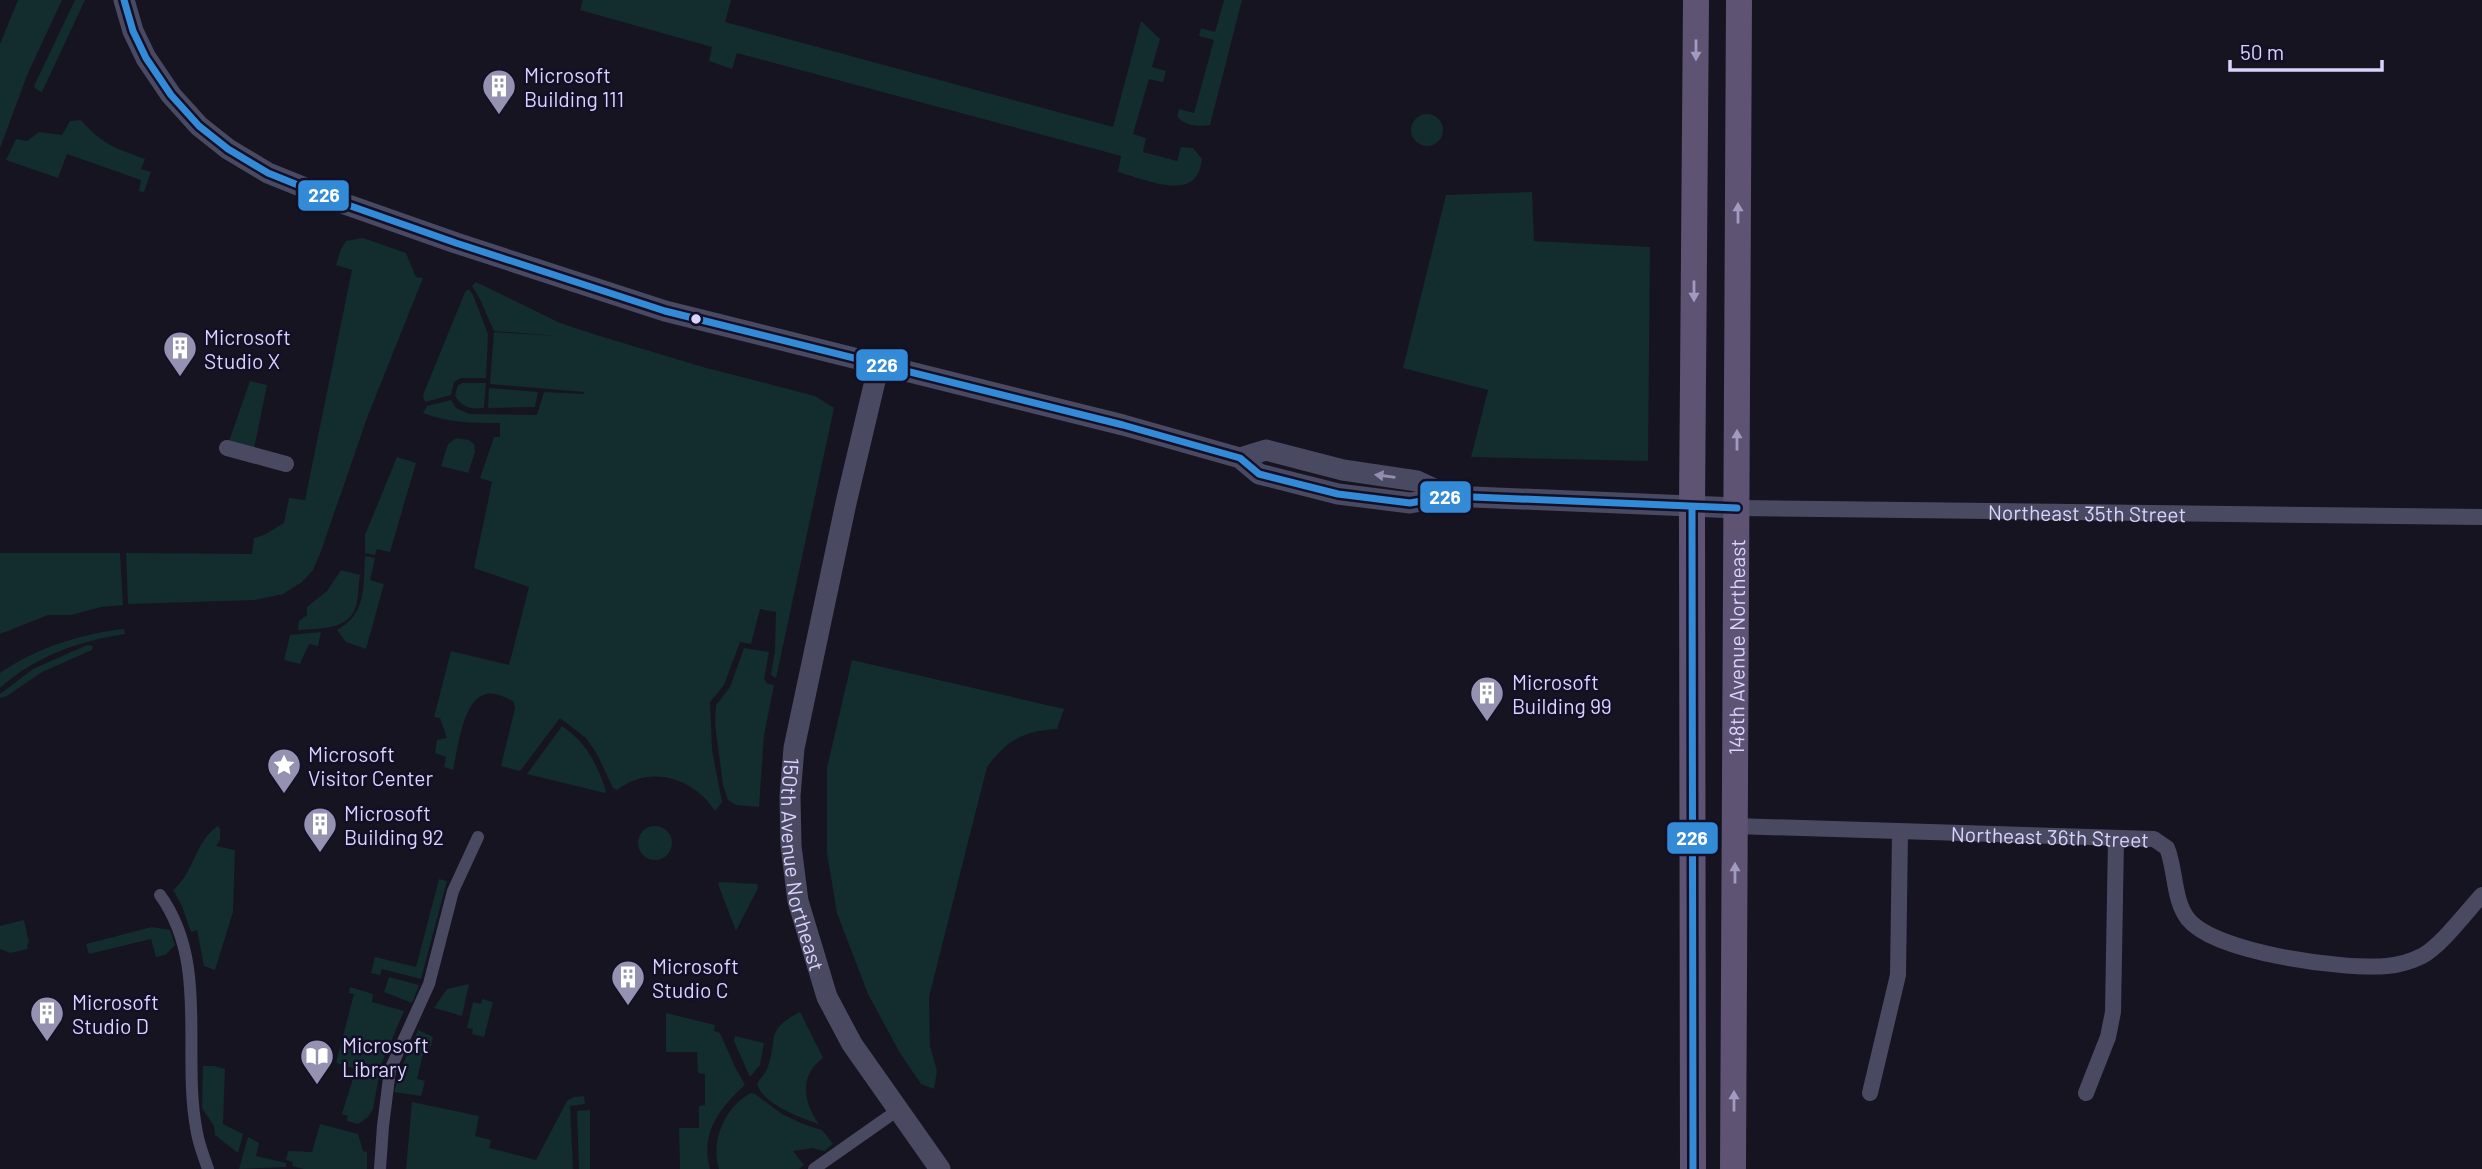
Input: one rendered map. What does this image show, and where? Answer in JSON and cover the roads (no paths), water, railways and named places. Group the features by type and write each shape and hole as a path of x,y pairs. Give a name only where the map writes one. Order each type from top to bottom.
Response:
{"main road":[{"name":"148th Avenue Northeast","path":"1693,1169 1692,508 1696,0"},
{"name":"148th Avenue Northeast","path":"1733,1169 1739,0"}],"street":[{"path":"124,0 133,31 146,58 171,95 199,126 228,149 268,173 345,204 456,243 664,311 1123,425 1240,458 1266,450 1343,470 1417,481 1450,496 1692,508"},
{"name":"150th Avenue Northeast","path":"879,364 846,503 794,748 790,796 791,846 798,901 827,997 852,1044 940,1169"},
{"path":"227,448 286,464"},
{"name":"Northeast 35th Street","path":"1692,508 2482,517"},
{"name":"Northeast 36th Street","path":"1735,826 2154,839 2164,844 2169,853 2182,910 2196,928 2224,942 2264,953 2338,965 2389,966 2424,955 2482,895"},
{"path":"1870,1093 1898,975 1900,833"},
{"path":"380,1169 390,1070 429,984 453,891 478,836"},
{"path":"2085,1093 2108,1037 2113,1012 2116,839"},
{"path":"160,895 176,919 190,971 191,1058 197,1133 208,1169"},
{"path":"814,1169 898,1110"}],"place":[{"name":"Microsoft Building 111","path":"499,116"},
{"name":"Microsoft Studio X","path":"180,378"},
{"name":"Microsoft Building 99","path":"1487,723"},
{"name":"Microsoft Visitor Center","path":"284,795"},
{"name":"Microsoft Building 92","path":"320,854"},
{"name":"Microsoft Studio C","path":"628,1007"},
{"name":"Microsoft Studio D","path":"47,1043"},
{"name":"Microsoft Library","path":"317,1086"}]}
